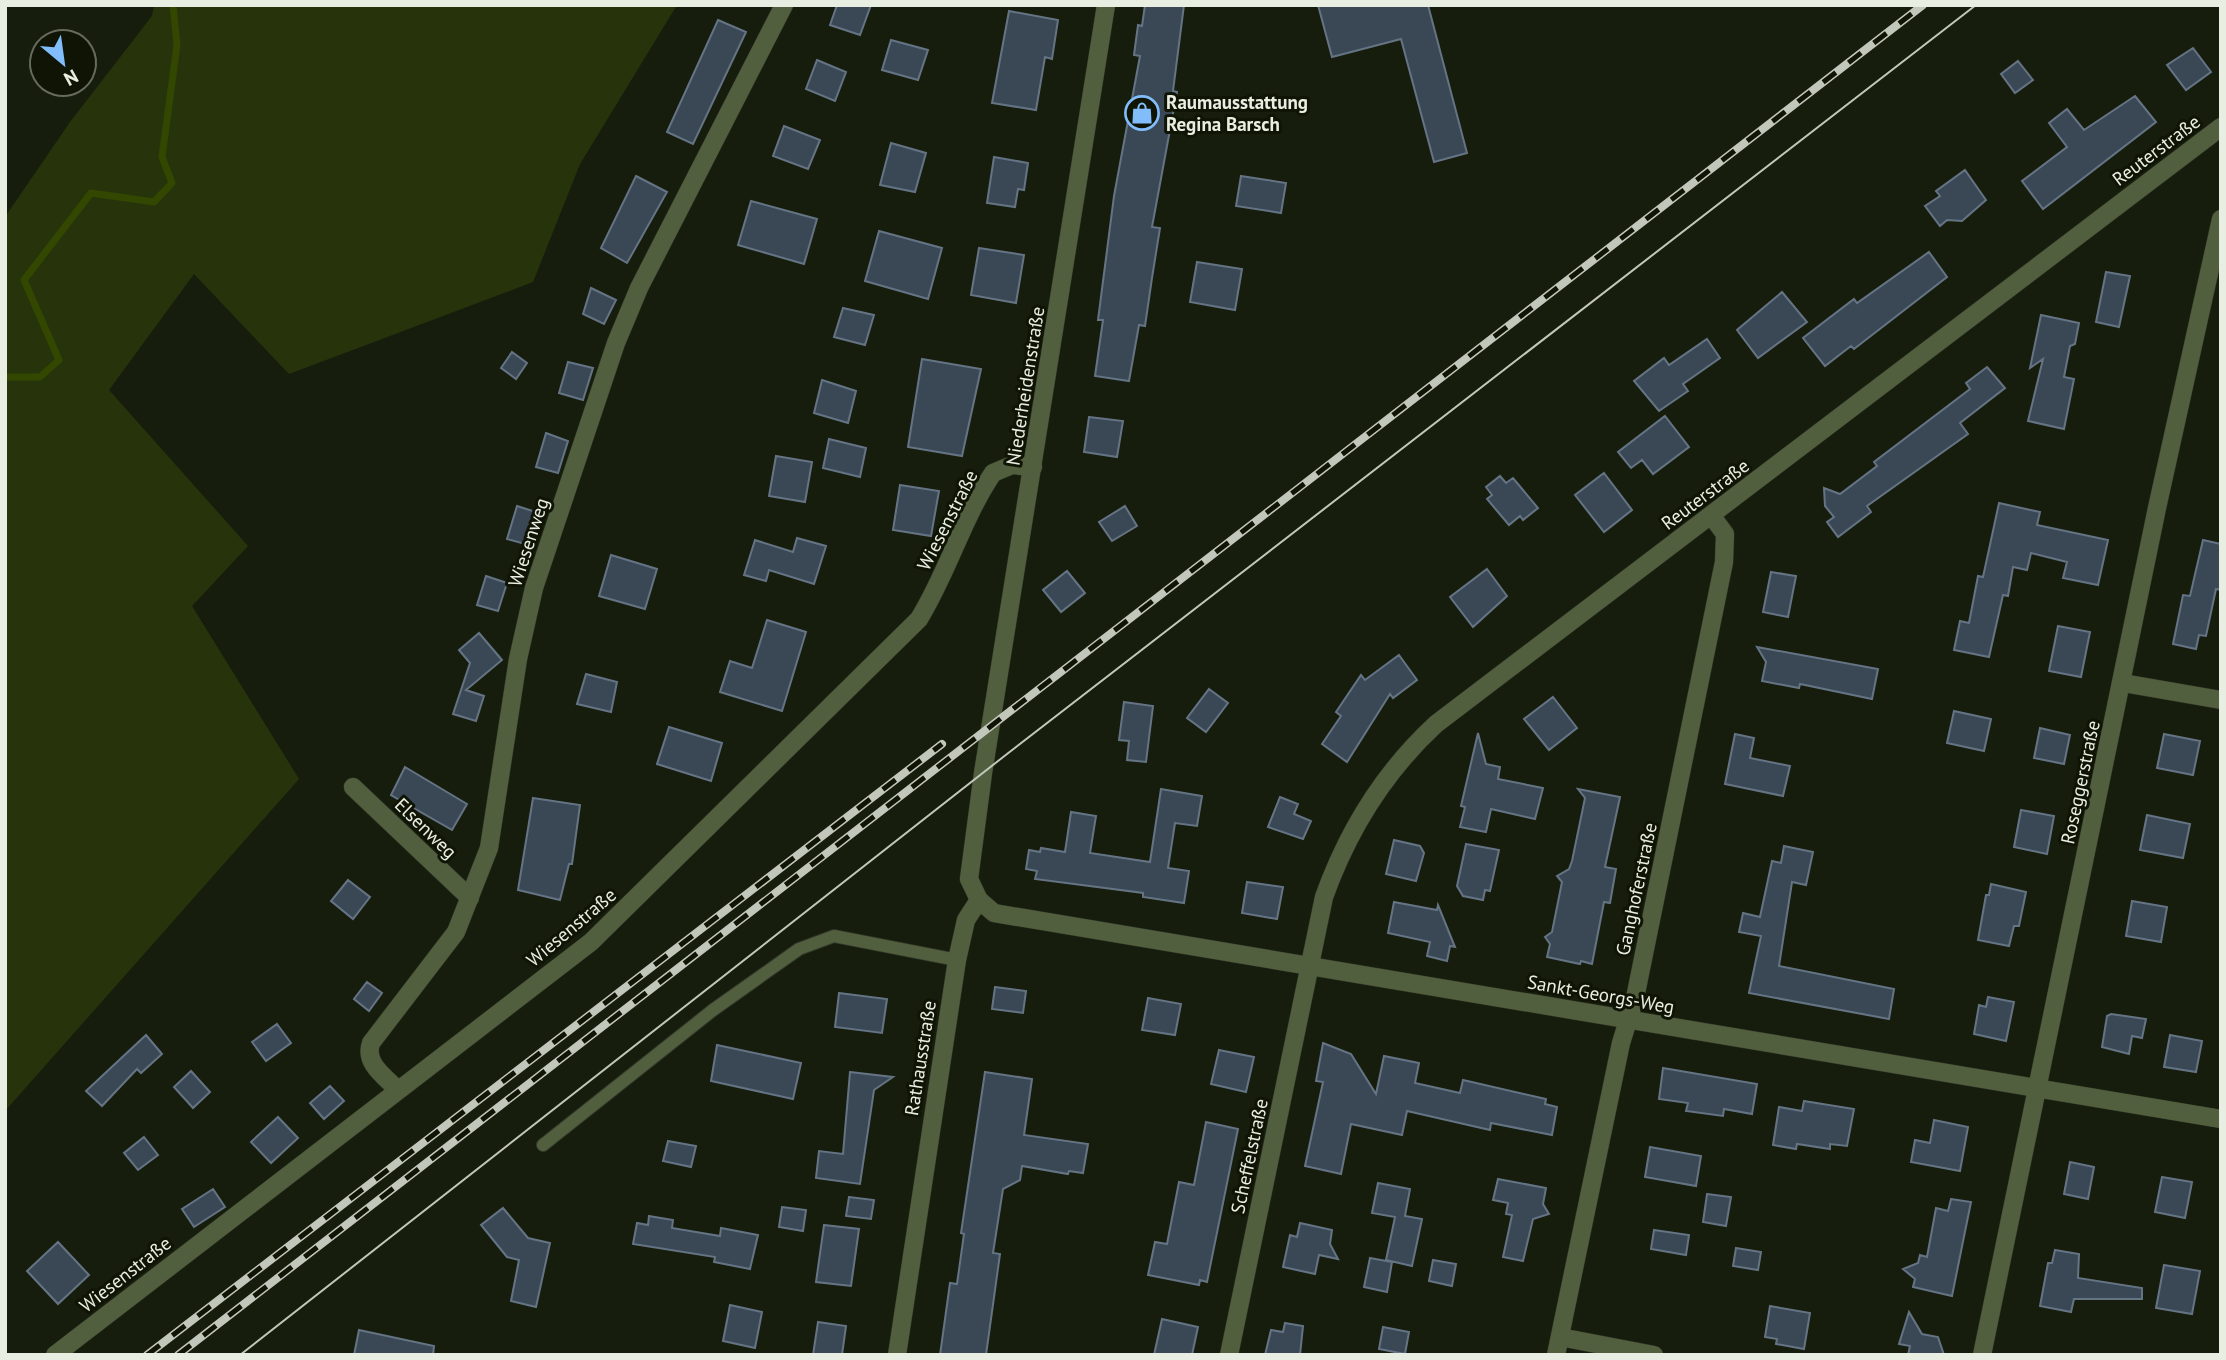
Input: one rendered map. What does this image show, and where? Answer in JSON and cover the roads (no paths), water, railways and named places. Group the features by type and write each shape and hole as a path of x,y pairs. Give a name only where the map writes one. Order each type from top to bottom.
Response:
{"street":[{"name":"Wiesenweg","path":"397,1089 369,1060 368,1052 371,1043 456,932 489,848 518,659 534,588 616,343 639,288 784,5"},
{"name":"Niederheidenstraße","path":"979,901 969,879 983,773 1106,5"},
{"name":"Reuterstraße","path":"1310,966 1324,897 1338,860 1361,813 1406,751 1436,724 2221,128"},
{"name":"Roseggerstraße","path":"1982,1355 2123,683 2157,508 2221,219"},
{"name":"Wiesenstraße","path":"55,1355 397,1089 592,942 919,619 931,600 951,550 993,473 1012,466 1033,467"},
{"name":"Ganghoferstraße","path":"1558,1346 1627,1020 1635,998 1724,562 1725,534 1712,514"},
{"path":"2123,683 2221,700"},
{"name":"Elsenweg","path":"353,787 470,898"},
{"name":"Sankt-Georgs-Weg","path":"979,901 994,913 2221,1119"},
{"name":"Rathausstraße","path":"897,1355 957,960 966,920 979,901"},
{"name":"Scheffelstraße","path":"1229,1355 1310,966"},
{"path":"1558,1346 1654,1355"}],"lane":[{"path":"543,1145 703,1017 799,948 834,936 957,960"}],"waterway":[{"path":"5,377 40,377 59,360 24,280 91,193 154,202 172,183 162,157 177,45 173,5"}],"tram line":[{"path":"240,1355 1007,754 1976,5"}],"railway":[{"path":"178,1355 1923,5"},
{"path":"147,1355 942,744"}],"place":[{"name":"Raumausstattung Regina Barsch","path":"1142,113"}]}
